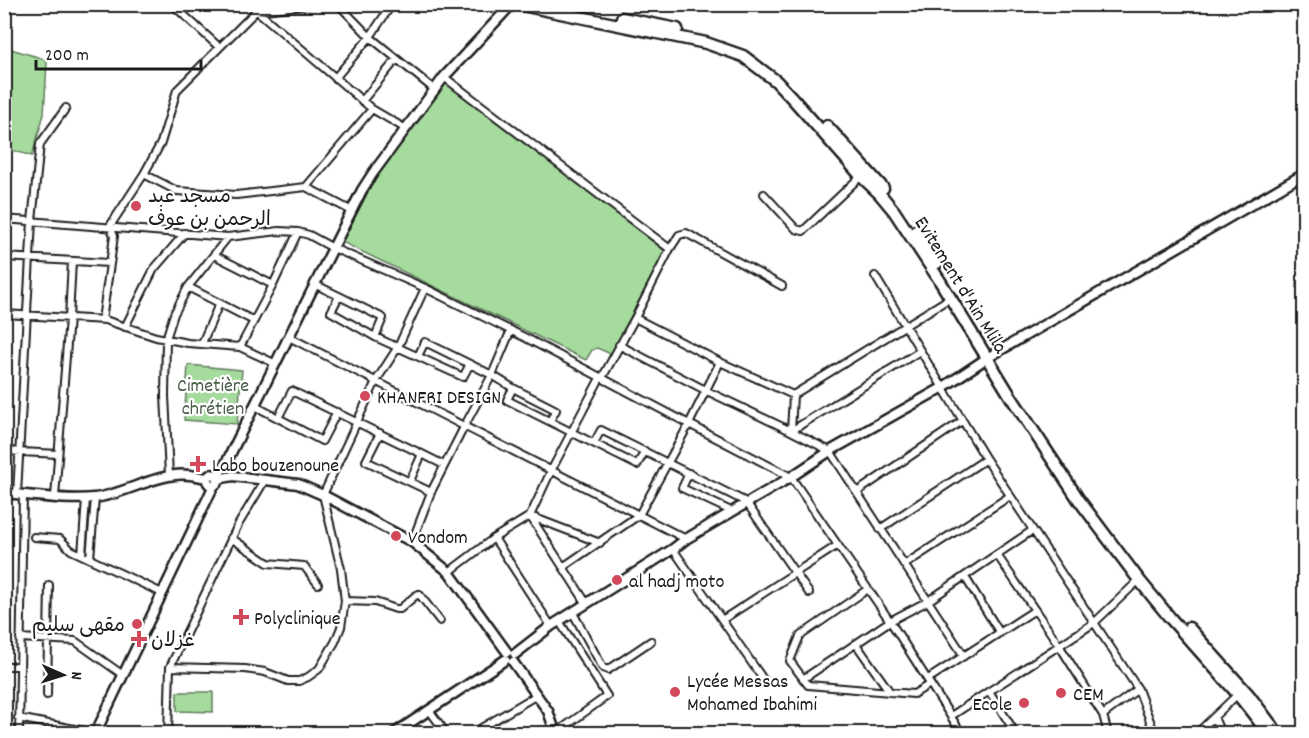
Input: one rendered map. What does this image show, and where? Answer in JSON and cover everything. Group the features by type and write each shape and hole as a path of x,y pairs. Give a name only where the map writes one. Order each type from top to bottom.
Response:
{"highway":[{"name":"Evitement d'Ain Mlila","path":"517,4 706,43 743,57 765,71 879,193 905,225 950,298 1111,534 1176,614 1248,694 1278,734"},
{"name":"Evitement d'Ain Mlila","path":"553,4 656,24 713,38 746,50 761,60 797,93 898,206 925,243 1048,455 1079,500 1139,580 1238,694 1269,734"}],"street":[{"path":"172,4 219,47"},
{"path":"249,4 372,109 406,129"},
{"path":"102,320 114,236 111,226 161,143 177,90 256,10 315,4"},
{"path":"338,4 370,38 435,90"},
{"path":"335,78 370,38 392,4"},
{"path":"18,718 95,733 216,480 373,173 444,77 512,4"},
{"path":"362,101 396,60"},
{"path":"444,77 670,249"},
{"path":"19,734 19,452 32,220 40,144 66,108"},
{"path":"306,187 372,109"},
{"path":"144,174 177,191 236,195 306,187 352,211"},
{"path":"393,734 510,657 555,624 731,511 1305,174"},
{"path":"764,194 796,229 803,231 861,176"},
{"path":"4,219 228,237 279,231 309,235 511,330 791,477 890,621 962,734"},
{"path":"240,347 298,232"},
{"path":"124,327 154,269 185,233"},
{"path":"449,572 494,538 530,516 571,431 679,235 686,233 782,286"},
{"path":"169,476 165,396 166,339 174,314 188,287 228,237"},
{"path":"214,255 273,285"},
{"path":"4,257 109,263"},
{"path":"55,497 72,261"},
{"path":"875,276 986,459 1138,689 1155,734"},
{"path":"314,285 383,318 375,337"},
{"path":"188,287 254,321"},
{"path":"170,668 245,669 265,672 288,681 299,681 319,669 341,627 345,601 341,569 323,495 376,381 398,347 425,288"},
{"path":"339,296 331,312 375,337 463,377 470,364"},
{"path":"793,395 950,298"},
{"path":"202,343 219,304"},
{"path":"4,314 102,320 166,339 240,347 276,364"},
{"path":"635,318 720,362 793,395"},
{"path":"412,542 431,492 492,375 511,330"},
{"path":"289,337 686,539"},
{"path":"418,356 425,342 470,364 556,410 550,421"},
{"path":"619,345 830,452 964,656"},
{"path":"791,431 920,351"},
{"path":"562,567 639,515 720,362"},
{"path":"513,388 507,400 637,465 645,451"},
{"path":"278,418 292,391 444,465"},
{"path":"791,431 793,395"},
{"path":"255,406 322,441 337,412"},
{"path":"857,492 962,421"},
{"path":"594,442 602,430 746,502 809,593"},
{"path":"380,433 366,461 431,492"},
{"path":"4,451 58,454"},
{"path":"410,481 422,454"},
{"path":"880,529 986,459"},
{"path":"689,473 682,488 731,511"},
{"path":"4,493 91,498 111,495 169,476 187,474 207,478 209,484 233,476 298,484 412,542 449,572 537,695 552,718 556,733 607,696 494,538"},
{"path":"168,734 170,668 231,538 265,480"},
{"path":"904,565 1010,496"},
{"path":"82,555 91,498"},
{"path":"90,558 91,498"},
{"path":"530,516 600,543"},
{"path":"530,516 587,604"},
{"path":"803,679 890,621 928,601 1033,530"},
{"path":"34,537 58,538 69,548 82,555 162,593"},
{"path":"231,538 268,563 304,566 318,584"},
{"path":"722,620 838,545"},
{"path":"673,549 765,682"},
{"path":"998,555 1103,715 1108,734"},
{"path":"965,577 1000,633"},
{"path":"951,716 1094,623 1139,580"},
{"path":"47,695 49,585"},
{"path":"868,589 801,636 790,661 808,686 914,694 964,656 1035,610"},
{"path":"345,601 375,602 400,609 419,594 440,621"},
{"path":"573,613 603,668 608,670 651,641"},
{"path":"20,638 75,640 123,675"},
{"path":"856,644 890,692"},
{"path":"4,666 20,666"},
{"path":"1103,715 1138,689"},
{"path":"989,691 1016,734"},
{"path":"1196,734 1238,694"},
{"path":"471,734 481,731 537,695"},
{"path":"429,710 447,734"},
{"path":"1214,717 1221,734"}],"green space":[{"path":"4,47 41,58 47,62 44,114 32,156 5,148"},
{"path":"445,81 665,251 611,354 597,348 592,350 586,360 342,242 380,169"},
{"name":"Cimetière chrétien","path":"188,365 242,370 237,424 184,420"},
{"path":"177,692 213,692 213,712 177,711"}],"place":[{"name":"مسجد عبد الرحمن بن عوف","path":"136,206"},
{"name":"KHANFRI DESIGN","path":"365,396"},
{"name":"Labo bouzenoune","path":"198,464"},
{"name":"Vondom","path":"396,536"},
{"name":"al hadj moto","path":"617,580"},
{"name":"Polyclinique","path":"241,617"},
{"name":"مقهى سليم","path":"137,624"},
{"name":"غزلان","path":"139,639"},
{"name":"Lycée Messas Mohamed Ibahimi","path":"675,692"},
{"name":"CEM","path":"1061,693"},
{"name":"Ecole","path":"1024,703"}]}
